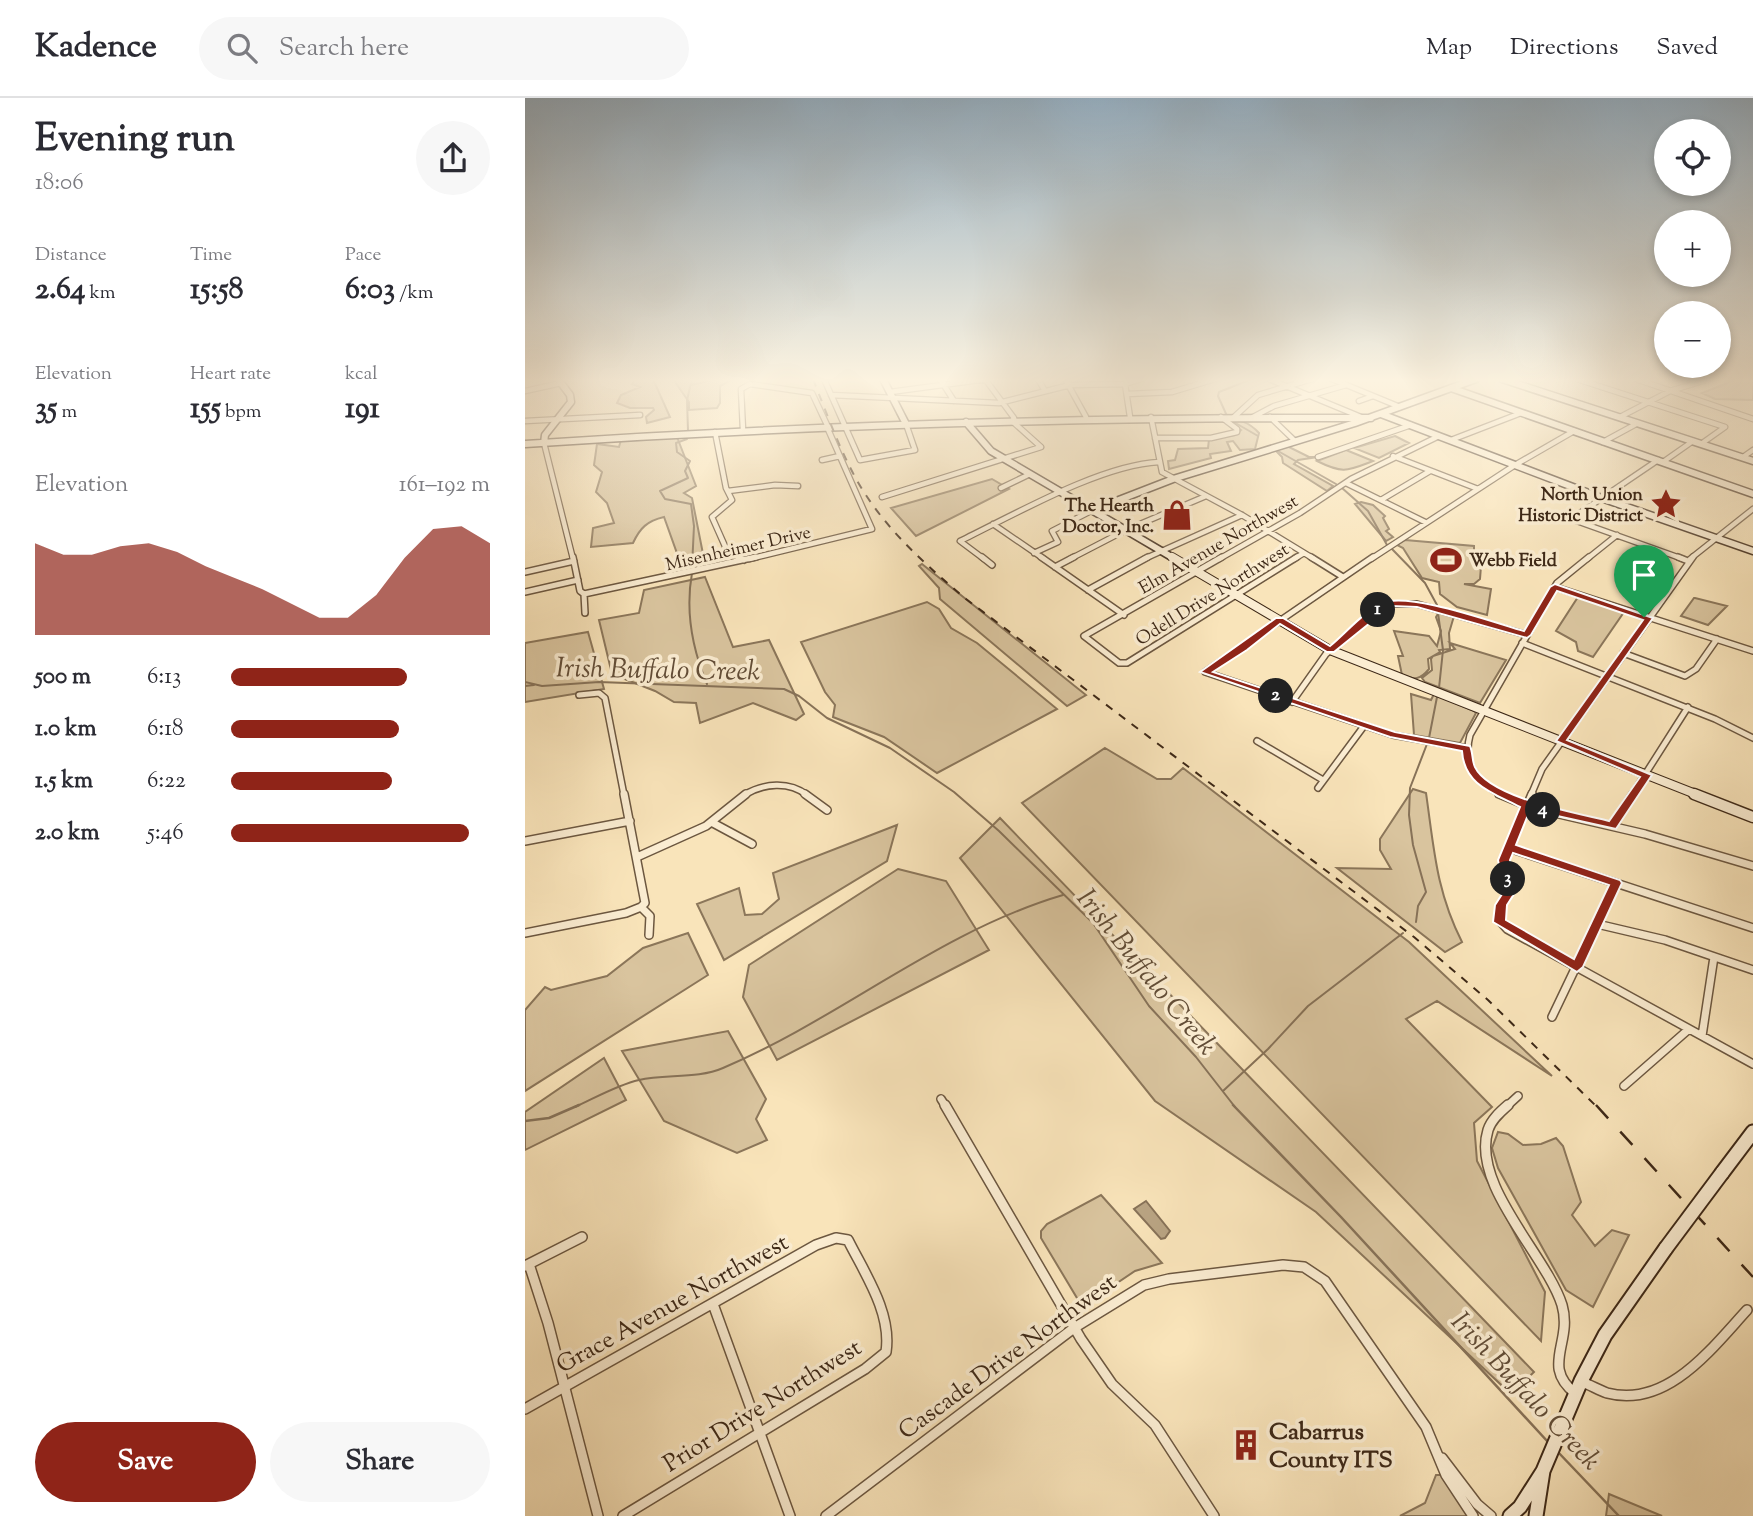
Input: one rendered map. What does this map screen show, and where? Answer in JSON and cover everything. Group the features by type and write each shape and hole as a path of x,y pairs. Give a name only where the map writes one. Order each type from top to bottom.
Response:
{"street":[{"path":"545,445 578,580 584,594 585,612"},
{"path":"718,445 731,502 716,511 712,517 728,553 745,561"},
{"path":"822,460 840,456 835,445"},
{"path":"853,445 860,460 915,450 913,445"},
{"path":"985,445 1004,459 1330,650 1753,817"},
{"path":"882,497 1041,447 1039,445"},
{"path":"1155,445 1160,471 1242,514 1343,577"},
{"path":"1034,553 1058,542 1052,531 1093,510 1173,479 1282,445"},
{"path":"1318,457 1352,445"},
{"name":"Elm Avenue Northwest","path":"1084,636 1269,531 1393,456 1418,445"},
{"path":"1464,445 1602,498 1753,551"},
{"path":"1467,748 1421,741 1364,726 1205,672 1244,648 1280,620 1425,522 1549,445"},
{"path":"1613,445 1753,494"},
{"path":"1686,445 1571,519 1688,561"},
{"path":"1705,445 1753,461"},
{"path":"1742,457 1753,450"},
{"name":"Misenheimer Drive","path":"584,594 670,578 868,532 873,527 840,456"},
{"path":"1393,456 1478,489"},
{"path":"992,565 960,541 1061,492 1137,463 1159,462"},
{"path":"1381,500 1430,471"},
{"path":"1001,488 1030,474"},
{"path":"1346,483 1425,522"},
{"path":"728,491 775,485 798,486"},
{"path":"1055,567 1126,530 1206,496"},
{"path":"1753,509 1688,561 1542,769 1504,863 1510,891 1501,905 1500,922 1753,1064"},
{"path":"1088,590 1161,550 1242,514"},
{"path":"993,524 1124,615"},
{"path":"1617,535 1560,580 1555,587 1470,735 1467,748 1468,766 1480,782 1527,805 1753,866"},
{"name":"Odell Drive Northwest","path":"1084,636 1119,663 1127,663 1304,553"},
{"path":"525,572 574,561"},
{"path":"525,592 578,580"},
{"path":"1555,587 1753,651"},
{"path":"1292,702 1330,650 1383,606 1417,604 1527,635"},
{"path":"1623,653 1685,676 1696,669 1717,639"},
{"path":"1522,643 1688,707 1753,738"},
{"path":"525,933 626,913 645,903 604,695 579,695"},
{"path":"1612,826 1688,707"},
{"path":"1318,788 1364,726"},
{"path":"1257,741 1323,780"},
{"path":"637,857 713,822 739,799 769,785 796,787 827,810"},
{"path":"525,841 630,821"},
{"path":"713,822 752,844"},
{"path":"1509,848 1753,929"},
{"path":"1552,1017 1616,883"},
{"path":"641,907 650,916 649,935"},
{"path":"1597,924 1654,937 1753,970"},
{"path":"1702,1036 1714,957"},
{"path":"1624,1086 1689,1029"},
{"path":"1518,1096 1489,1125 1485,1152 1493,1178 1504,1200 1558,1296 1565,1326 1558,1371 1562,1382 1624,1396 1679,1379 1702,1361 1747,1310"},
{"path":"941,1099 1074,1328 1112,1384 1155,1425 1214,1516"},
{"path":"1536,1516 1543,1471 1578,1387 1611,1325 1753,1132"},
{"path":"582,1237 527,1265 565,1387 598,1516"},
{"name":"Grace Avenue Northwest","path":"525,1409 816,1245 841,1237"},
{"name":"Prior Drive Northwest","path":"623,1516 865,1369 885,1352 888,1336 884,1321 848,1240 841,1237"},
{"name":"Cascade Drive Northwest","path":"826,1516 1074,1328 1144,1284 1283,1265 1304,1267 1325,1281 1426,1427 1449,1481 1473,1516"},
{"path":"713,1304 790,1516"},
{"path":"1436,1451 1469,1495 1491,1516"},
{"path":"1510,1516 1519,1508 1532,1483 1543,1471"}],"shaded area":[{"path":"597,445 680,445 696,486 684,493 692,498 705,564 683,570 664,517 645,526 633,543 591,547 593,528 614,523 607,503 596,492 602,472 594,465"},
{"path":"1208,445 1228,445 1231,451 1210,454 1211,458 1169,469 1168,461 1175,460 1178,449 1208,448"},
{"path":"1236,445 1256,445 1255,449 1240,450"},
{"path":"1364,445 1405,445 1379,458 1354,448"},
{"path":"1287,446 1309,457 1318,457 1298,460 1294,464 1333,486 1327,491 1283,463 1282,457 1275,450"},
{"path":"1346,450 1373,461 1345,470 1317,461"},
{"path":"992,479 1009,489 916,536 891,508"},
{"path":"1361,502 1373,505 1385,516 1383,518 1389,529 1386,531 1393,537 1386,541 1355,504"},
{"name":"Webb Field","path":"1405,540 1474,546 1474,552 1482,553 1480,579 1474,584 1464,584 1491,589 1487,615 1457,607 1440,594 1439,582 1422,578 1403,548 1397,545"},
{"path":"922,564 1086,695 1067,706 940,599 939,588 919,566"},
{"path":"705,577 733,647 769,640 804,714 796,720 753,703 700,723 696,703 674,702 655,691 612,674 599,620 639,613 644,590"},
{"path":"1578,597 1624,612 1593,657 1578,651 1576,642 1556,631"},
{"path":"1694,598 1727,606 1708,625 1681,616"},
{"path":"927,602 939,609 951,628 977,643 1057,709 937,773 884,737 833,717 835,705 825,692 801,642"},
{"path":"1439,612 1454,616 1449,633 1450,649 1439,650 1440,652 1428,659 1429,669 1420,677 1402,675 1398,656 1403,656 1394,631 1429,636 1437,646 1441,631 1436,617"},
{"path":"588,632 604,689 525,702 525,643"},
{"path":"1450,643 1506,660 1480,703 1425,682 1422,678 1432,670 1433,656 1455,649"},
{"path":"1411,694 1431,700 1434,694 1476,713 1460,743 1414,735"},
{"path":"1105,748 1157,779 1171,779 1183,768 1409,942 1552,1076 1437,1001 1406,1019 1492,1107 1474,1123 1477,1161 1545,1292 1541,1341 1022,803"},
{"path":"1413,789 1426,793 1441,887 1462,942 1445,952 1337,868 1391,869 1380,850 1380,839"},
{"path":"1000,818 1534,1372 1511,1394 1316,1212 1155,1101 960,858"},
{"path":"897,825 887,861 724,960 697,904 739,888 745,915 762,914 779,899 773,873"},
{"path":"898,869 946,881 989,950 777,1060 743,997 749,965"},
{"path":"688,933 708,975 525,1091 525,1010 545,987 551,990 607,976 643,948"},
{"path":"728,1031 766,1099 756,1119 767,1140 737,1153 664,1121 622,1051"},
{"path":"604,1058 626,1100 525,1150 525,1112"},
{"path":"1498,1132 1508,1134 1523,1145 1541,1144 1556,1138 1563,1146 1581,1202 1572,1215 1595,1246 1612,1230 1629,1235 1593,1307 1566,1290 1498,1168 1492,1148"},
{"path":"1101,1195 1162,1263 1135,1271 1086,1304 1080,1303 1041,1238 1041,1231 1047,1224"},
{"path":"1146,1201 1170,1231 1165,1238 1161,1239 1134,1209"},
{"path":"1436,1475 1442,1475 1468,1516 1400,1516 1425,1503"},
{"path":"1609,1494 1662,1516 1606,1516"}],"waterway":[{"path":"676,445 677,452 690,461 685,471 688,478 660,491 665,499 691,504 694,526 692,567"},
{"path":"1278,451 1336,484"},
{"path":"1342,488 1368,511 1387,545"},
{"path":"1392,549 1425,583 1437,605"},
{"path":"692,573 689,602 691,630 707,684"},
{"path":"1438,613 1443,650 1439,688"},
{"name":"Irish Buffalo Creek","path":"525,682 542,686 599,682 784,689 799,696 827,718 890,748 954,792 999,831 1093,923 1149,1006 1196,1057 1235,1107"},
{"name":"Irish Buffalo Creek","path":"525,686 534,685"},
{"path":"1429,738 1437,697"},
{"path":"1416,922 1418,906 1426,892 1413,845 1409,815 1410,788 1427,744"},
{"path":"575,1107 631,1082 703,1074 723,1068 766,1048 974,931 1017,911 1063,895"},
{"path":"1223,1091 1268,1049 1308,1006 1403,933"},
{"path":"525,1121 549,1118 579,1105"},
{"name":"Irish Buffalo Creek","path":"1233,1105 1341,1217 1548,1442"},
{"name":"Irish Buffalo Creek","path":"1557,1451 1619,1516"}],"railway":[{"path":"840,445 859,484 881,517 922,560 966,599 1414,937 1488,1000 1597,1107"},
{"path":"1596,1105 1753,1277"}],"place":[{"name":"North Union Historic District","path":"1666,504"},
{"name":"The Hearth Doctor, Inc.","path":"1177,515"},
{"name":"Webb Field","path":"1446,560"},
{"name":"Cabarrus County ITS","path":"1246,1445"}],"route":[{"path":"1644,617 1555,587 1527,635 1417,604 1390,604 1383,606 1330,650 1280,620 1244,648 1205,672 1393,735 1467,748 1468,766 1480,782 1527,805 1507,851 1504,860 1510,891 1501,905 1498,919 1507,929 1577,967 1616,883 1509,848 1527,805 1612,826 1647,775 1561,741 1648,618 1644,617"}]}
